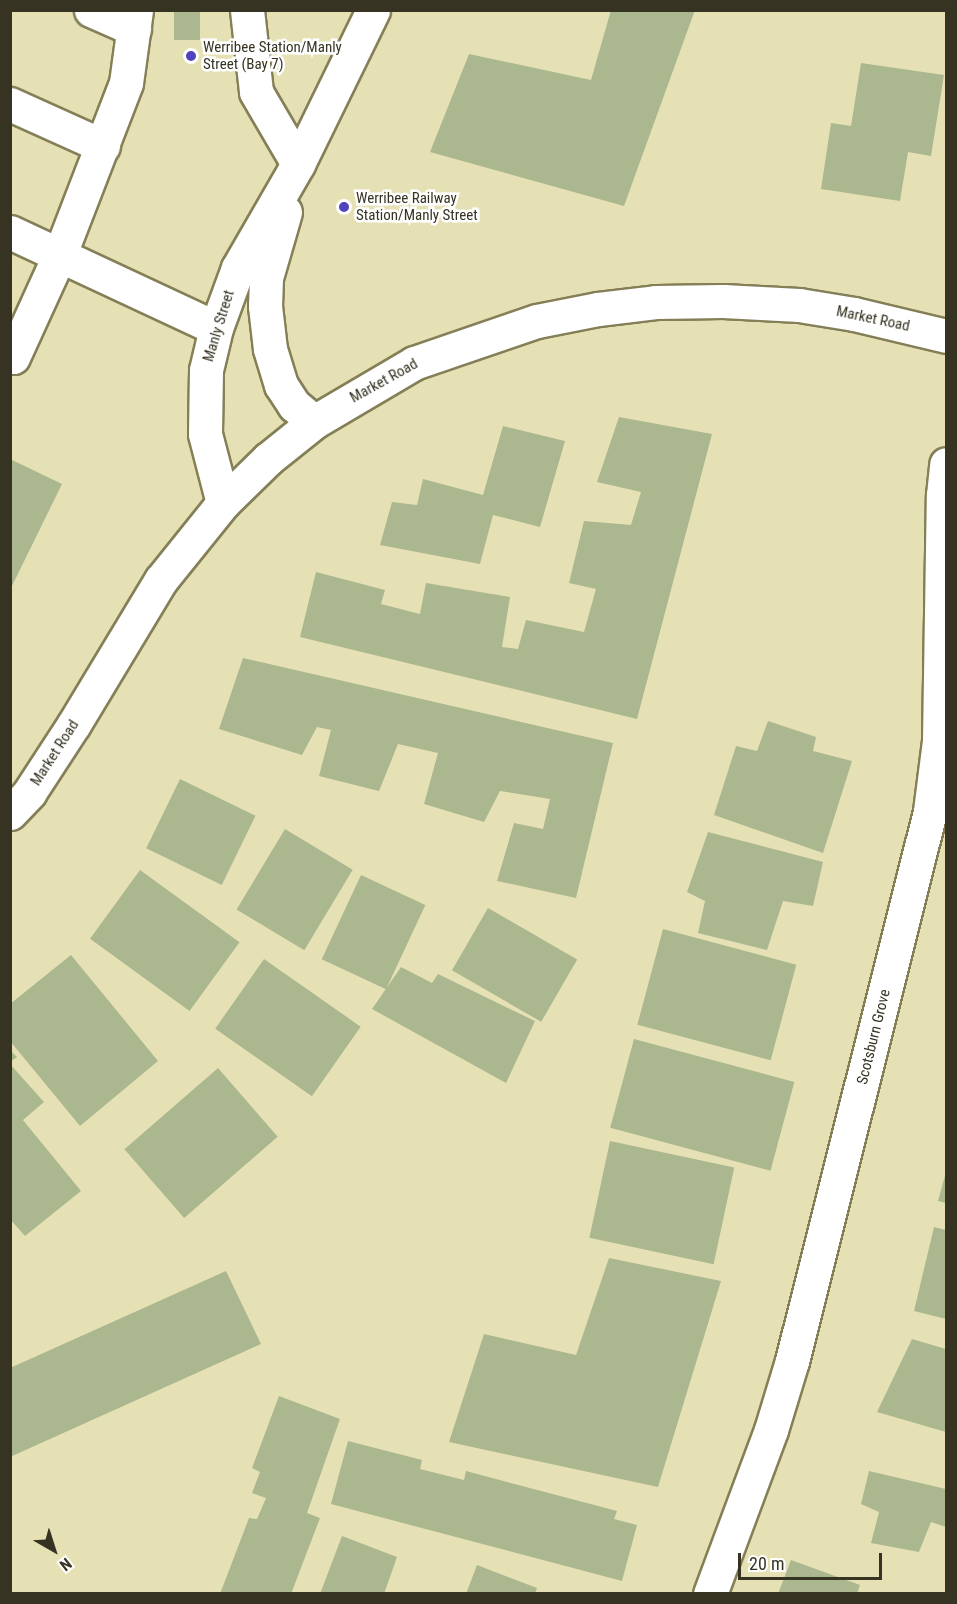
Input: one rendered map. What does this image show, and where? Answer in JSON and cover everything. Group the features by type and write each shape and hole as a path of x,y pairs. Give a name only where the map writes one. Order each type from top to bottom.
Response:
{"street":[{"path":"10,356 13,357 60,254 126,83 135,20 92,10"},
{"path":"247,10 256,92 298,164"},
{"name":"Manly Street","path":"223,503 205,434 206,370 216,328 238,268 298,164 374,10"},
{"path":"10,104 103,146"},
{"name":"Manly Street","path":"298,164 266,278 265,306 270,349 281,385 294,405 314,422"},
{"path":"10,232 216,328"},
{"name":"Market Road","path":"10,813 29,793 74,724 161,580 223,503 268,459 314,422 414,363 537,321 598,309 656,302 723,301 799,305 854,314 946,336"},
{"name":"Scotsburn Grove","path":"710,1593 771,1430 792,1360 930,812 939,741 943,495 946,464"}],"building":[{"path":"174,10 200,10 200,40 174,40"},
{"path":"611,10 695,10 624,206 430,152 469,54 591,80"},
{"path":"861,63 944,75 931,156 908,152 900,201 821,189 831,123 851,126"},
{"path":"619,417 712,434 637,719 300,637 316,572 385,590 381,604 420,614 426,583 510,597 502,647 518,649 526,620 584,632 596,589 569,583 584,521 631,525 641,492 597,482"},
{"path":"503,426 565,441 540,527 493,515 480,564 380,545 392,502 417,505 423,479 483,495"},
{"path":"10,459 62,484 10,590"},
{"path":"243,658 613,743 576,898 497,881 514,823 543,829 550,799 500,791 484,822 424,804 438,753 398,744 379,791 319,776 331,730 317,727 302,755 219,729"},
{"path":"768,721 816,737 813,751 852,761 823,853 714,815 736,746 757,751"},
{"path":"180,779 255,816 222,885 146,848"},
{"path":"285,829 353,870 304,950 237,910"},
{"path":"708,832 823,862 813,906 783,901 767,950 698,933 705,901 687,892"},
{"path":"140,870 240,942 190,1011 90,939"},
{"path":"361,875 425,905 386,989 322,959"},
{"path":"488,908 577,960 541,1022 452,970"},
{"path":"663,929 796,965 771,1060 637,1025"},
{"path":"71,955 158,1061 80,1126 10,1041 10,1004"},
{"path":"264,959 361,1027 312,1096 215,1029"},
{"path":"401,967 432,983 438,974 535,1021 506,1083 372,1009"},
{"path":"634,1039 794,1082 771,1171 610,1128"},
{"path":"10,1050 17,1057 10,1062"},
{"path":"10,1064 44,1102 23,1120 81,1191 25,1236 10,1219"},
{"path":"218,1068 278,1137 184,1218 124,1149"},
{"path":"610,1141 734,1167 714,1264 589,1238"},
{"path":"946,1172 946,1203 938,1201"},
{"path":"934,1227 946,1230 946,1319 914,1311"},
{"path":"609,1258 721,1281 658,1487 449,1442 484,1334 576,1355"},
{"path":"226,1271 261,1344 10,1457 10,1368"},
{"path":"912,1339 946,1349 946,1432 877,1412"},
{"path":"279,1396 340,1419 307,1513 320,1518 291,1594 220,1594 249,1518 257,1519 266,1498 252,1493 260,1472 252,1468"},
{"path":"348,1441 422,1460 420,1469 464,1480 466,1471 617,1511 614,1519 637,1525 622,1581 331,1504"},
{"path":"869,1471 946,1489 946,1527 931,1522 919,1552 871,1543 879,1512 861,1504"},
{"path":"342,1536 397,1557 384,1594 320,1594"},
{"path":"791,1560 860,1585 857,1594 778,1594"},
{"path":"477,1565 537,1588 535,1594 466,1594"}],"place":[{"name":"Werribee Station/Manly Street (Bay 7)","path":"191,56"},
{"name":"Werribee Railway Station/Manly Street","path":"344,207"}]}
